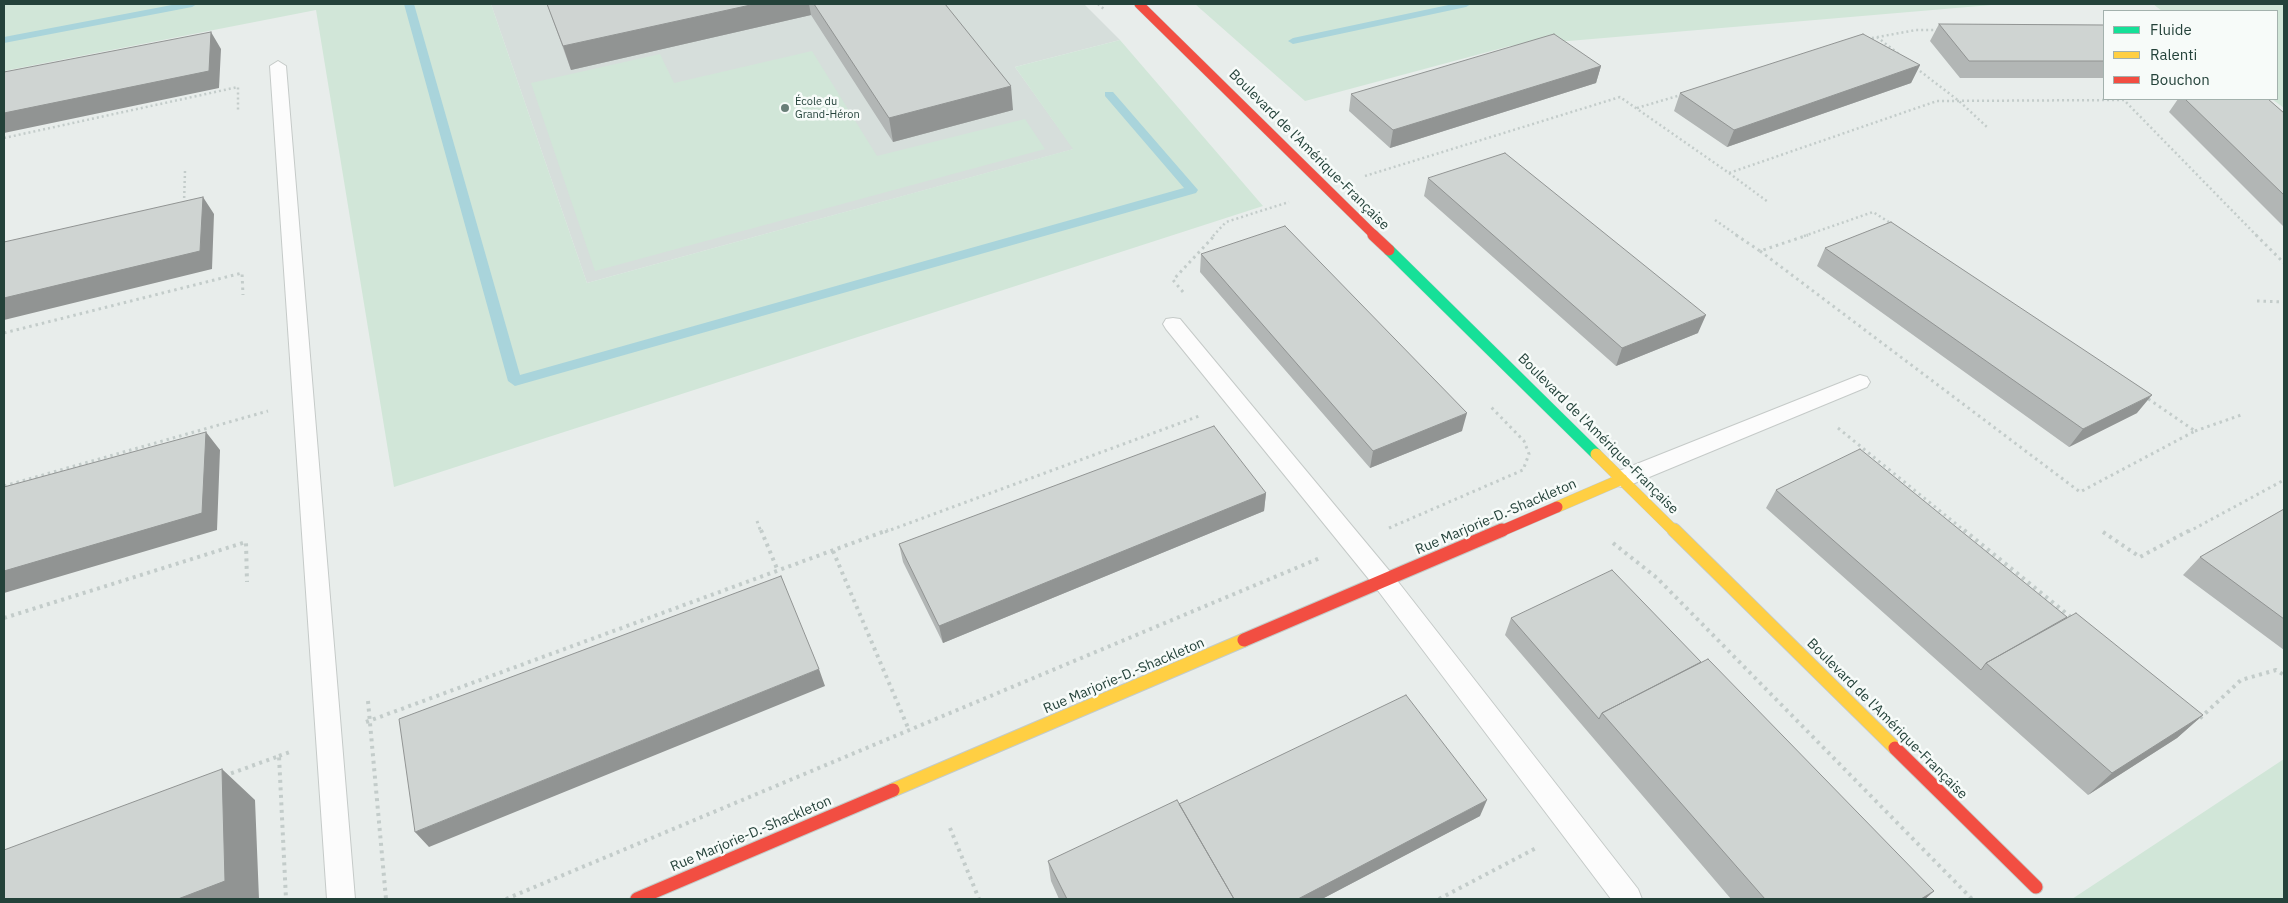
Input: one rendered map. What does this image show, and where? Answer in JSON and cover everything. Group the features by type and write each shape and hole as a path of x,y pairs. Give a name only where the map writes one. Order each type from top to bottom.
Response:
{"street":[{"name":"Boulevard de l'Amérique-Française","path":"1139,4 2036,887"},
{"name":"Rue Marjorie-D.-Shackleton","path":"637,899 1622,479"}],"lane":[{"path":"278,66 341,899"},
{"path":"1172,324 1384,581 1628,899"},
{"path":"1622,479 1860,382"}],"path":[{"path":"1859,40 1916,30 1946,30"},
{"path":"1877,37 1907,60"},
{"path":"1914,66 1959,101 1987,127"},
{"path":"4,138 238,87 238,110"},
{"path":"1636,108 1692,91"},
{"path":"1365,176 1620,97 1768,202"},
{"path":"1729,173 1937,101 2124,100 2284,263"},
{"path":"175,206 184,204 185,171"},
{"path":"1283,194 1297,208"},
{"path":"1185,295 1172,280 1226,222 1290,201"},
{"path":"1760,251 1873,212 1898,229"},
{"path":"1715,220 1760,251 2080,492 2195,431 2244,414"},
{"path":"4,333 242,273 243,295"},
{"path":"2257,302 2284,302"},
{"path":"2146,397 2195,431"},
{"path":"4,486 303,401"},
{"path":"215,779 1236,403"},
{"path":"506,899 1353,544 1523,470 1528,454 1524,441 1490,406"},
{"path":"1832,422 2075,621"},
{"path":"2103,532 2140,557 2284,480"},
{"path":"757,521 778,572"},
{"path":"4,618 246,542 247,582"},
{"path":"1613,543 1657,578 1972,899"},
{"path":"833,551 909,730"},
{"path":"2190,714 2197,721 2241,680 2276,670 2284,675"},
{"path":"366,691 371,720 386,899"},
{"path":"279,756 286,899"},
{"path":"1439,899 1573,827"},
{"path":"950,828 979,899"}],"shaded area":[{"name":"École du Grand-Héron","path":"491,4 1084,4 1120,40 1015,67 1074,149 587,283"}],"green space":[{"path":"4,4 491,4 587,283 1073,149 1015,67 1120,40 1263,206 394,487 316,10 4,71"},
{"path":"1195,4 2003,4 1510,46 1305,101"},
{"path":"2153,4 2284,4 2284,108 2273,100 2278,100 2278,10 2161,10"},
{"path":"812,51 877,156 1025,119 1045,149 595,271 531,83 660,54 674,83"},
{"path":"2284,759 2284,899 2072,899"}],"building":[{"path":"547,4 755,4 563,46"},
{"path":"814,4 945,4 1011,86 889,118"},
{"path":"1939,24 2103,25 2103,61 1969,61"},
{"path":"211,32 209,71 4,113 4,72"},
{"path":"1554,34 1601,66 1393,130 1351,94"},
{"path":"1863,34 1920,65 1734,130 1680,93"},
{"path":"2186,100 2269,100 2284,113 2284,195"},
{"path":"1505,153 1706,315 1622,348 1428,178"},
{"path":"203,197 200,251 4,298 4,242"},
{"path":"1891,222 2152,395 2083,429 1825,248"},
{"path":"1285,226 1467,413 1373,451 1201,254"},
{"path":"1214,426 1266,493 939,626 899,544"},
{"path":"206,432 202,513 4,571 4,487"},
{"path":"1860,449 2067,617 1986,663 1981,670 1776,490"},
{"path":"2284,509 2284,619 2200,557"},
{"path":"1612,570 1701,662 1602,713 1599,719 1511,618"},
{"path":"781,576 819,669 415,832 399,719"},
{"path":"2076,613 2203,715 2112,773 1986,663"},
{"path":"1708,659 1934,891 1921,899 1765,899 1602,713"},
{"path":"1406,695 1487,800 1298,899 1234,899 1179,804"},
{"path":"222,769 225,881 178,899 4,899 4,850"},
{"path":"1177,800 1234,899 1067,899 1048,861"}],"waterway":[{"path":"4,40 192,4"},
{"path":"409,4 515,381 1192,190 1109,94"},
{"path":"1293,41 1466,4"}],"traffic: fast":[{"path":"1389,250 1596,454"}],"traffic: slow":[{"path":"1596,454 1895,748"},
{"path":"1557,507 1622,479"},
{"path":"893,790 1244,640"}],"traffic: jam":[{"path":"1139,4 1389,250"},
{"path":"1244,640 1557,507"},
{"path":"1895,748 2036,887"},
{"path":"637,899 893,790"}],"place":[{"name":"École du Grand-Héron","path":"785,108"}]}
